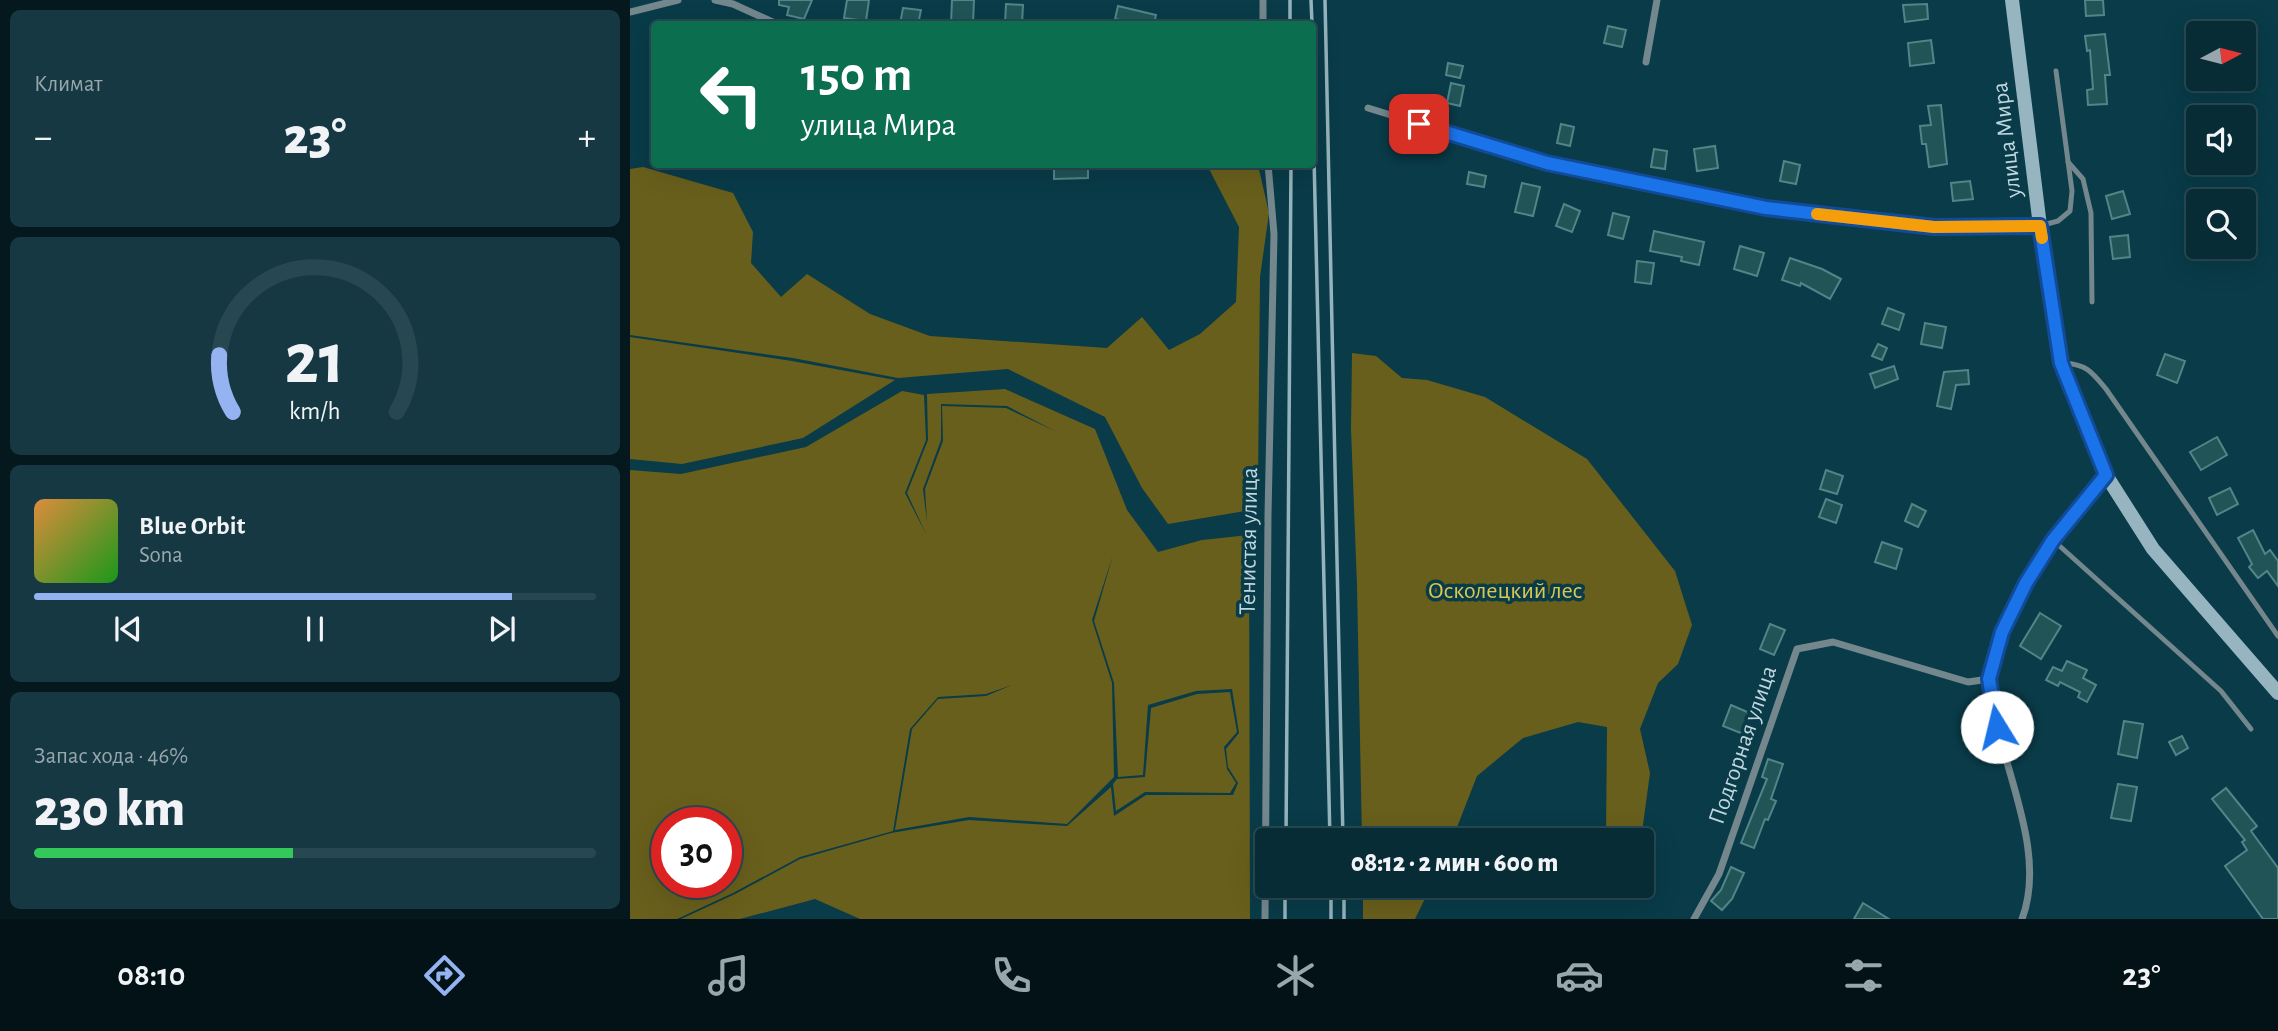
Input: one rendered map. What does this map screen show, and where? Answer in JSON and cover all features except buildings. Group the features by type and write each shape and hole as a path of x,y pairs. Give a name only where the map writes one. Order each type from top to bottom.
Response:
{"main road":[{"name":"улица Мира","path":"2012,0 2040,226 2061,363 2106,475 2153,550 2278,693"}],"street":[{"path":"630,12 678,0"},
{"path":"715,0 733,4 770,21"},
{"path":"1263,0 1263,21"},
{"path":"1646,62 1657,0"},
{"path":"1368,108 1547,163 1766,208 1934,227 2040,226"},
{"name":"Тенистая улица","path":"1265,919 1268,515 1274,234 1268,168"},
{"path":"2022,919 2029,871 2021,809 1997,727 1989,679 2002,632 2026,583 2053,540 2106,475"},
{"name":"Подгорная улица","path":"1694,919 1719,874 1797,649 1833,642 1968,682 1989,679"}],"lane":[{"path":"2040,226 2057,220 2070,211 2072,191 2056,71"},
{"path":"2068,162 2083,179 2091,213 2092,302"},
{"path":"2061,363 2078,363 2106,388 2278,636"},
{"path":"2053,540 2221,691 2251,729"}],"green space":[{"path":"643,167 733,193 753,232 751,263 781,297 807,274 870,314 930,336 1107,348 1142,317 1169,350 1200,334 1236,302 1239,227 1209,168 1259,168 1269,213 1260,277 1258,483 1251,510 1168,524 1142,488 1105,417 1008,369 898,378 793,358 630,335 630,169"},
{"path":"630,337 792,361 895,380 803,438 682,464 630,459"},
{"name":"Осколецкий лес","path":"1352,353 1376,356 1402,378 1427,380 1485,397 1587,459 1675,571 1692,625 1678,664 1658,683 1640,729 1650,773 1643,828 1606,828 1607,727 1578,722 1523,738 1477,776 1457,828 1362,828 1351,429"},
{"path":"1005,389 1095,429 1127,510 1158,552 1202,540 1249,535 1250,919 860,919 815,899 740,919 681,919 726,898 742,898 742,890 800,859 891,833 969,820 1067,826 1111,787 1114,816 1146,795 1233,795 1238,783 1228,767 1226,749 1239,733 1232,689 1196,691 1148,705 1143,775 1118,777 1114,683 1094,621 1113,555 1092,620 1112,683 1114,777 1067,824 969,817 895,830 912,729 938,699 986,696 1012,685 986,694 938,697 910,729 893,831 800,857 742,888 742,807 651,807 651,898 722,898 677,919 630,919 630,470 681,474 806,447 902,391 924,395 926,440 905,493 927,536 907,493 928,440 927,394","holes":["941,404 1007,406 1055,431 1006,408 942,406 943,441 925,489 927,522 923,489 941,440"]},
{"path":"1230,692 1237,732 1224,747 1227,769 1236,783 1230,793 1145,792 1116,811 1113,784 1117,779 1145,777 1151,708 1197,694"},
{"path":"1363,898 1425,898 1415,919 1363,919"}],"railway":[{"path":"1290,0 1290,21"},
{"path":"1311,0 1312,21"},
{"path":"1325,0 1343,828"},
{"path":"1286,828 1291,168"},
{"path":"1314,168 1330,828"},
{"path":"1285,898 1285,919"},
{"path":"1331,898 1331,919"},
{"path":"1344,898 1344,919"}],"slow traffic":[{"path":"1817,214 1934,227 2040,226 2042,238"}],"route":[{"path":"1419,124 1547,163 1766,208 1934,227 2040,226 2061,363 2106,475 2053,540 2026,583 2002,632 1989,679 1997,727"}]}
